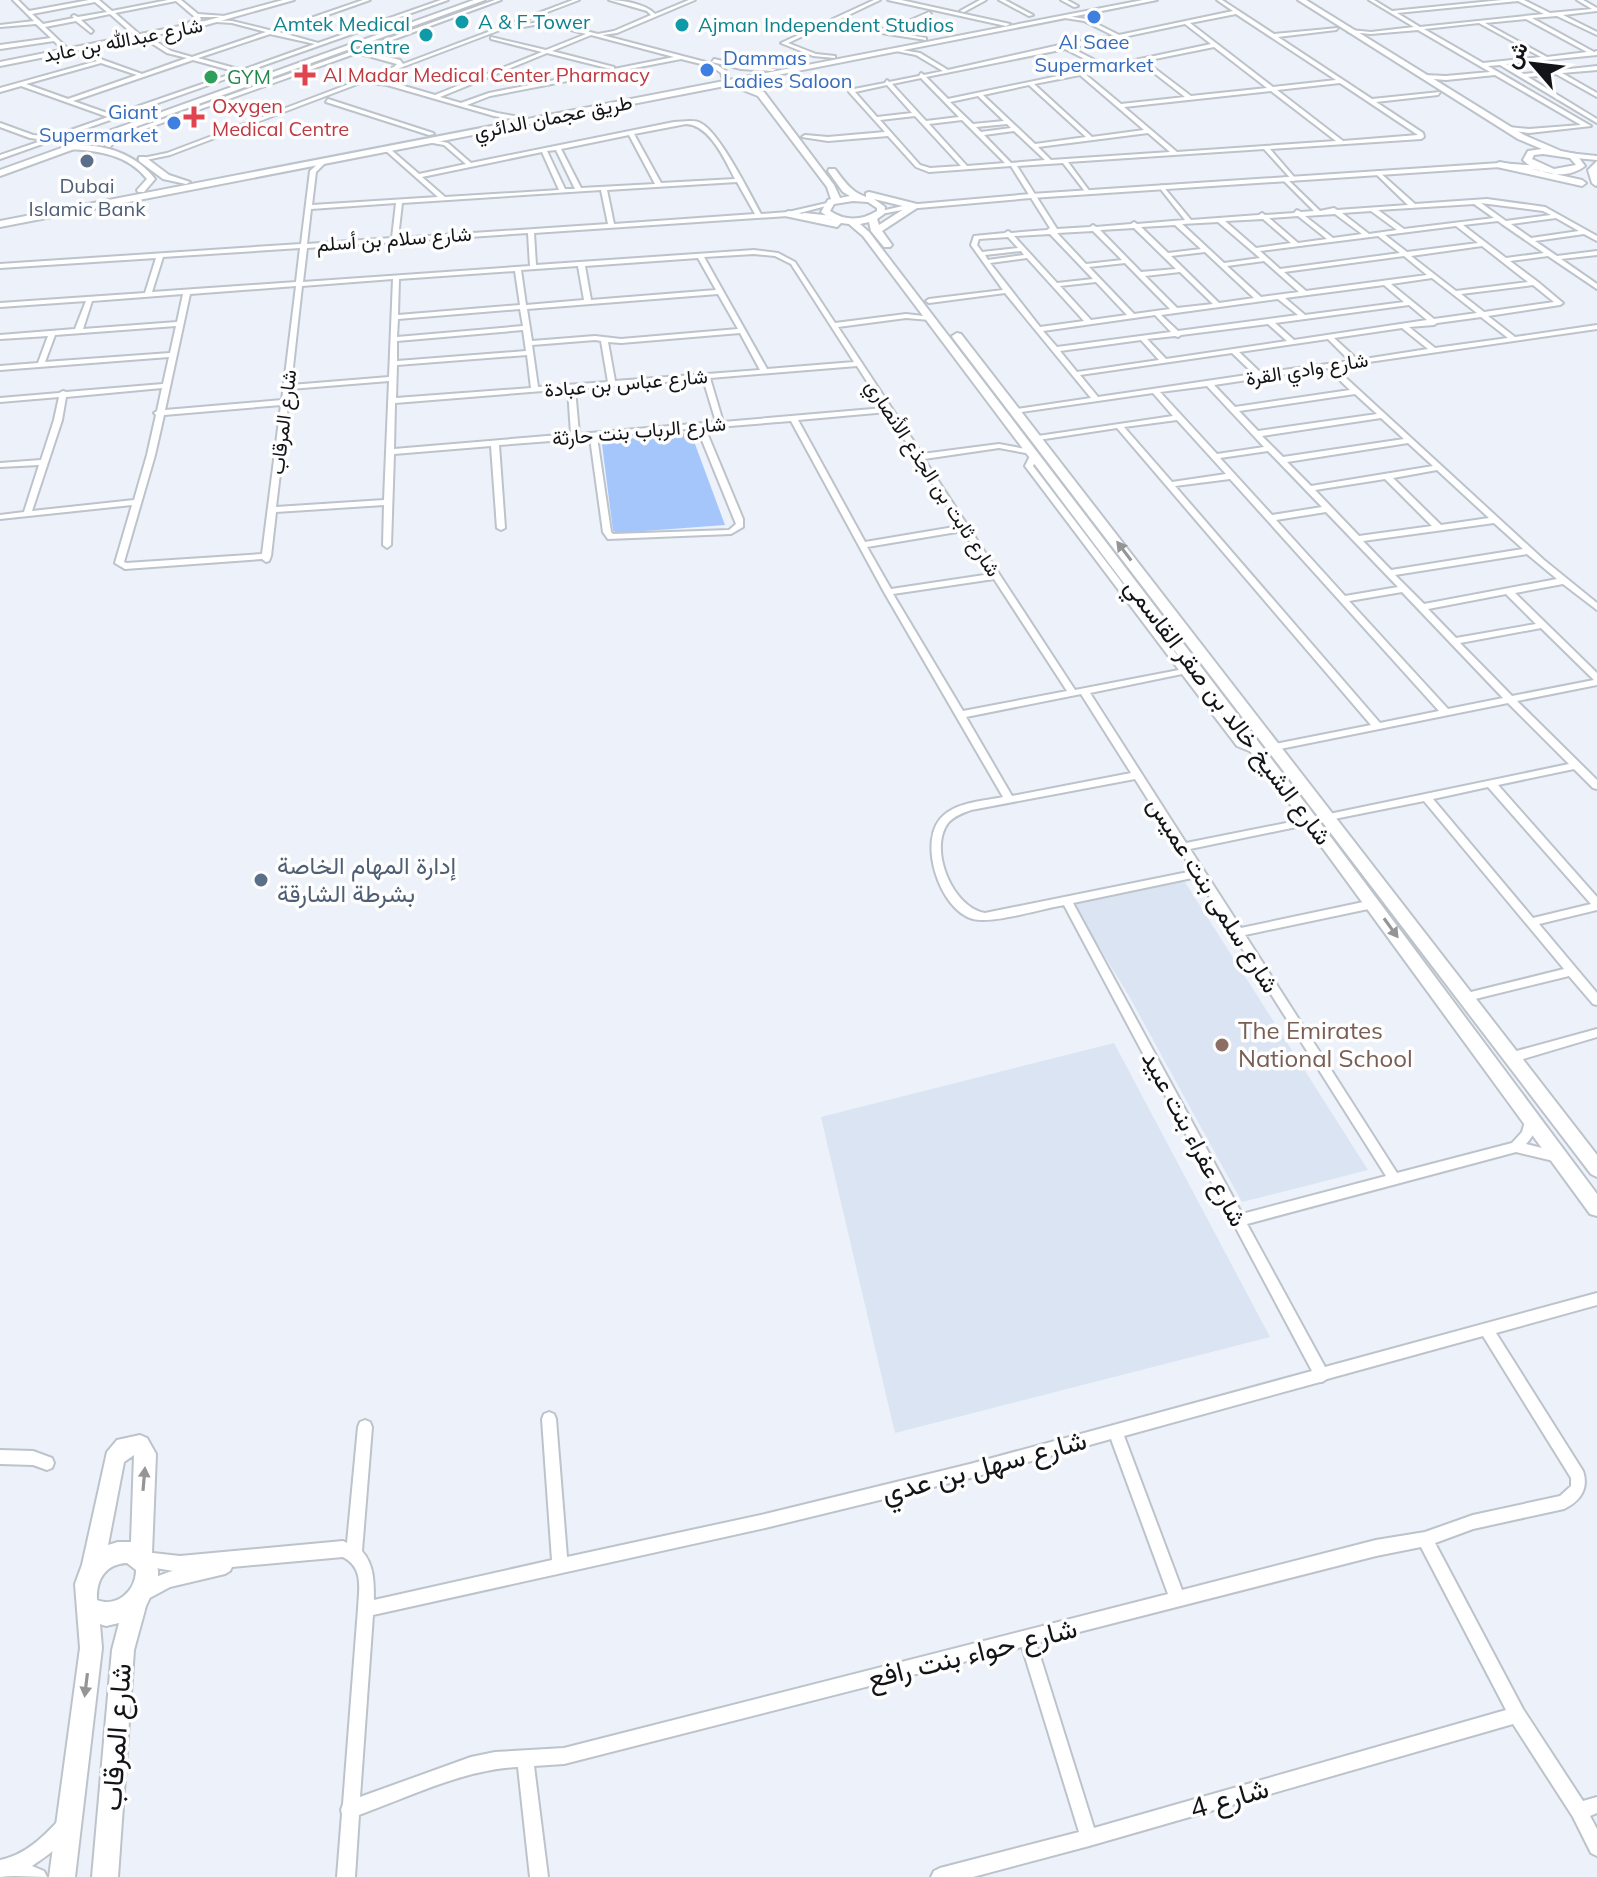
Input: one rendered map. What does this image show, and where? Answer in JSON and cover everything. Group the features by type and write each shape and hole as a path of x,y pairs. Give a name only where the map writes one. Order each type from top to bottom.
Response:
{"main road":[{"name":"شارع عبدالله بن عابد","path":"0,63 220,19 282,0"},
{"name":"شارع عبدالله بن عابد","path":"0,63 190,24 236,19 291,0"},
{"path":"0,164 278,62 396,27 414,17 462,0"},
{"path":"414,17 481,0"},
{"path":"0,173 45,160 101,136 315,60 454,5 492,0"},
{"path":"877,0 969,23 972,26 970,31"},
{"path":"891,0 1008,24"},
{"name":"طريق عجمان الدائري","path":"920,47 970,31 1131,0"},
{"name":"طريق عجمان الدائري","path":"0,224 387,149 496,118 518,118 725,75 773,69 816,57 833,57 902,43 920,47 1154,0"},
{"path":"1290,0 1508,129 1522,142 1528,156 1546,169 1597,192"},
{"path":"1301,0 1522,142 1579,160 1580,167 1597,184"},
{"path":"1053,19 1118,3"},
{"path":"941,16 975,23 986,21"},
{"path":"379,24 396,27"},
{"name":"طريق عجمان الدائري","path":"0,217 406,139 449,140 786,72 902,43"},
{"path":"770,86 771,79 786,72"},
{"path":"833,218 825,212 832,203 831,187 755,83 764,83 774,93 844,188 881,207 874,224"},
{"path":"716,85 742,86 761,94"},
{"path":"135,109 159,108"},
{"path":"125,128 152,125"},
{"path":"1522,142 1597,159 1592,170 1597,184"},
{"path":"1500,165 1522,142"},
{"path":"1528,156 1557,152"},
{"path":"1500,165 1582,183"},
{"path":"1546,169 1580,167"},
{"path":"788,214 816,202 831,187"},
{"path":"844,188 914,206"},
{"path":"832,203 859,198"},
{"path":"788,214 874,224 914,206"},
{"name":"شارع الشيخ خالد بن صقر القاسمي","path":"833,218 874,224 927,309 1017,433 1034,448 1275,747 1597,1169"},
{"name":"شارع الشيخ خالد بن صقر القاسمي","path":"927,309 1017,411 1048,483 1190,670 1259,752 1597,1208"},
{"path":"980,384 980,378 984,378 1003,393"},
{"path":"1487,1058 1520,1089 1531,1091 1533,1083"},
{"path":"134,1444 140,1445 146,1454 143,1558 148,1580 139,1597 117,1613 106,1615 88,1608 83,1593 105,1521 114,1459 120,1450 134,1444"},
{"path":"93,1567 118,1552 131,1552 143,1558"},
{"name":"شارع المرقاب","path":"105,1877 123,1650 139,1597"},
{"name":"شارع المرقاب","path":"62,1877 91,1648 88,1608"}],"street":[{"path":"17,1 33,0"},
{"path":"55,0 91,32"},
{"path":"28,13 96,0 164,50 231,73"},
{"path":"136,0 144,7"},
{"path":"0,26 77,19 176,0 197,15 220,19"},
{"path":"67,101 368,0"},
{"path":"0,157 231,73 278,62 308,46 446,0"},
{"path":"109,148 115,138 499,0"},
{"path":"315,60 369,52 398,64 425,57 577,0"},
{"path":"611,0 649,10 693,0"},
{"path":"435,97 592,34 620,30 682,0"},
{"path":"816,57 784,43 877,0"},
{"path":"962,11 984,0"},
{"path":"1001,0 1031,15"},
{"path":"1063,0 1076,6"},
{"path":"1219,0 1371,101 1421,137 1065,162 921,168 851,92 857,88 1237,12"},
{"path":"1371,0 1587,126"},
{"path":"1392,12 1518,0 1549,15"},
{"path":"1579,0 1597,10"},
{"path":"17,1 65,49"},
{"path":"649,10 654,16"},
{"path":"1350,31 1371,33 1597,10"},
{"path":"887,33 929,13"},
{"path":"1558,14 1597,34"},
{"path":"190,24 199,19 197,15"},
{"path":"535,15 545,22 592,34 741,67 773,69"},
{"path":"1085,16 1118,36"},
{"path":"1526,17 1595,53"},
{"path":"236,19 308,46"},
{"path":"834,20 887,33 902,43 920,47 947,70"},
{"path":"72,147 109,148 163,166 513,30 545,22"},
{"path":"1185,22 1341,142"},
{"path":"1480,22 1546,58"},
{"path":"1582,27 1597,25"},
{"path":"396,27 379,43 377,49 407,58 425,57"},
{"path":"504,27 513,30"},
{"path":"1273,36 1336,29"},
{"path":"620,30 617,35 631,42 715,66 725,75 741,67"},
{"path":"1363,38 1371,33"},
{"path":"493,38 618,70"},
{"path":"0,47 55,39"},
{"path":"946,101 1214,45"},
{"path":"1064,46 1105,68"},
{"path":"84,48 101,61 141,75"},
{"path":"1482,65 1595,53"},
{"path":"461,105 489,95 682,57"},
{"path":"141,159 175,152 410,59 407,58"},
{"path":"1140,60 1190,98"},
{"path":"0,90 101,61"},
{"path":"1500,63 1597,123"},
{"path":"1522,76 1588,69 1597,71"},
{"path":"1558,72 1597,95"},
{"path":"1081,73 1176,154"},
{"path":"1424,77 1496,73"},
{"path":"921,75 1011,164 1052,230 1133,317"},
{"path":"1371,101 1437,88 1446,78"},
{"path":"387,81 496,118"},
{"path":"1120,106 1341,81"},
{"path":"887,82 965,167"},
{"path":"1030,83 1090,138"},
{"path":"23,85 113,117"},
{"path":"979,94 1050,162"},
{"path":"328,101 430,138"},
{"path":"1577,109 1587,108"},
{"path":"875,119 916,114"},
{"path":"924,123 963,118"},
{"path":"971,126 1008,122"},
{"path":"1522,142 1597,123"},
{"path":"417,176 670,125 695,124 707,130 740,180 758,215"},
{"path":"0,125 32,137 49,138"},
{"path":"979,134 1015,129"},
{"path":"406,139 412,131"},
{"path":"1033,146 1150,131"},
{"path":"631,133 659,185"},
{"path":"805,137 828,139 887,134"},
{"path":"101,136 101,142 147,172 151,181"},
{"path":"812,146 828,139"},
{"path":"449,140 470,165"},
{"path":"558,148 579,190"},
{"path":"1266,148 1317,211"},
{"path":"387,149 443,198"},
{"path":"544,150 563,191"},
{"path":"175,152 185,155"},
{"path":"1568,155 1597,159"},
{"path":"1500,165 1528,156"},
{"path":"1580,167 1597,159"},
{"path":"295,167 313,171 323,162"},
{"path":"1065,162 1087,192"},
{"path":"875,202 914,206 1500,165 1546,169"},
{"path":"163,166 169,178"},
{"name":"شارع المرقاب","path":"137,502 118,562 125,566 266,558 313,171"},
{"path":"1378,173 1412,205"},
{"path":"141,190 151,181 169,178 186,182"},
{"path":"310,207 740,180"},
{"path":"1162,187 1189,221"},
{"path":"604,188 611,224"},
{"path":"395,239 399,201"},
{"path":"1474,201 1597,287"},
{"path":"1096,399 1007,291 973,243 976,237 1474,201 1516,203 1561,216 1597,239"},
{"name":"شارع سلام بن أسلم","path":"788,214 832,203"},
{"path":"874,224 914,206"},
{"path":"1371,208 1402,231"},
{"path":"1334,210 1367,235"},
{"path":"1297,212 1332,240"},
{"name":"شارع سلام بن أسلم","path":"0,266 758,215 833,218"},
{"path":"1262,215 1296,244"},
{"path":"1254,250 1457,224 1561,216"},
{"path":"1219,219 1304,293"},
{"path":"1176,222 1259,299"},
{"path":"1134,224 1218,305"},
{"path":"1075,374 1559,304 1559,299 1457,224"},
{"path":"1093,227 1176,311"},
{"path":"531,230 533,268"},
{"path":"1529,240 1587,232"},
{"path":"1008,233 1089,322"},
{"path":"1379,234 1514,339"},
{"path":"1279,271 1484,244"},
{"path":"981,254 1022,249"},
{"path":"1166,255 1206,250"},
{"name":"شارع ثابت بن الجذع الأنصاري","path":"700,256 771,253 793,263 965,528 1078,692"},
{"path":"1506,260 1597,253"},
{"path":"148,294 160,255"},
{"path":"0,305 700,256 765,372"},
{"path":"986,262 1029,256"},
{"path":"1222,265 1265,259"},
{"path":"1084,266 1126,261"},
{"path":"581,264 588,302"},
{"path":"518,269 535,390"},
{"path":"1140,274 1182,270"},
{"path":"1582,276 1597,274"},
{"path":"1039,329 1433,276"},
{"path":"387,545 396,277"},
{"path":"1056,285 1098,280"},
{"path":"1385,282 1434,323"},
{"path":"1455,293 1536,283"},
{"path":"834,325 906,316 1007,291"},
{"path":"0,517 137,502 151,455 187,292"},
{"path":"395,317 721,292"},
{"path":"1280,297 1304,317"},
{"path":"78,332 90,298"},
{"path":"1056,349 1144,340 1410,303"},
{"path":"906,316 927,309"},
{"path":"1156,313 1178,335"},
{"path":"1270,322 1293,343"},
{"path":"0,337 180,324"},
{"path":"1405,327 1434,351"},
{"name":"شارع وادي القرة","path":"1017,411 1597,327"},
{"path":"394,339 526,328"},
{"path":"1587,328 1597,335"},
{"path":"529,343 742,331"},
{"path":"41,365 52,333"},
{"path":"1330,338 1356,362"},
{"path":"604,340 612,384"},
{"path":"1144,340 1164,361"},
{"path":"1235,352 1260,376"},
{"path":"393,363 530,353"},
{"path":"0,368 172,355"},
{"name":"شارع عباس بن عبادة","path":"392,401 860,364"},
{"path":"1329,366 1529,551 1563,581 1595,603"},
{"path":"706,377 720,424"},
{"path":"287,387 392,379"},
{"path":"1209,384 1510,700 1597,786"},
{"path":"0,400 165,386"},
{"path":"571,387 575,436"},
{"path":"1155,391 1446,713"},
{"path":"1233,410 1357,391"},
{"path":"27,514 45,462 63,393"},
{"path":"158,413 285,402"},
{"name":"شارع الرباب بنت حارثة","path":"390,452 889,410"},
{"path":"1257,434 1382,416"},
{"path":"920,457 999,446 1034,448 1119,426 1179,417"},
{"path":"793,418 888,592 1009,799"},
{"path":"593,435 607,532 611,537 731,532 740,525 739,519 700,426"},
{"path":"1119,426 1377,726"},
{"path":"999,446 1017,433"},
{"path":"1282,460 1409,441"},
{"path":"495,443 501,528"},
{"path":"1215,457 1270,448"},
{"path":"0,465 45,462"},
{"path":"1309,489 1438,468"},
{"path":"1169,485 1231,476"},
{"path":"1387,476 1439,528"},
{"path":"273,510 388,502"},
{"path":"1270,518 1328,509"},
{"path":"1357,539 1495,520"},
{"path":"863,545 965,528"},
{"path":"1389,573 1529,551"},
{"path":"888,592 997,576"},
{"path":"1422,607 1563,581"},
{"path":"1343,599 1404,589"},
{"path":"1508,591 1597,680"},
{"path":"1454,641 1543,625"},
{"path":"960,715 1190,670"},
{"path":"1275,747 1597,680"},
{"name":"شارع سلمى بنت عميس","path":"1078,692 1137,775 1394,1179"},
{"path":"1329,817 1575,766"},
{"path":"1137,775 959,810 943,822 939,830 938,855 945,882 959,908 969,916 985,917 1200,873"},
{"path":"1491,784 1597,905 1531,922"},
{"path":"1426,797 1597,1001"},
{"path":"1183,847 1311,821"},
{"name":"شارع عفراء بنت عبيد","path":"1067,901 1322,1376"},
{"path":"1238,933 1373,904"},
{"path":"1467,997 1572,971"},
{"path":"1513,1057 1597,1033"},
{"path":"1516,1147 1528,1134 1531,1117"},
{"path":"1238,1221 1516,1147 1562,1159"},
{"name":"شارع سهل بن عدي","path":"366,1609 893,1490 1597,1299"},
{"name":"شارع حواء بنت رافع","path":"349,1810 448,1772 495,1760 564,1756 1376,1548 1425,1539 1473,1522 1564,1502 1578,1489 1578,1476 1487,1331"},
{"path":"549,1419 560,1567"},
{"path":"354,1552 365,1427"},
{"path":"1115,1432 1178,1599"},
{"path":"0,1457 33,1458 47,1463"},
{"path":"1425,1539 1517,1715 1579,1811 1597,1847"},
{"path":"143,1558 171,1564 332,1550 354,1552 362,1560 366,1571 366,1609 346,1877"},
{"path":"139,1597 167,1580 241,1560"},
{"path":"1027,1639 1089,1838"},
{"name":"شارع 4","path":"940,1877 1089,1838 1517,1715"},
{"path":"525,1759 539,1877"},
{"path":"1579,1811 1597,1805"},
{"path":"6,1868 44,1847 71,1820"},
{"path":"6,1868 38,1877"}],"shaded area":[{"path":"687,433 692,436 725,525 613,531 602,444 605,441"},
{"name":"The Emirates National School","path":"1183,879 1368,1170 1242,1202 1129,996 1073,904"},
{"path":"1114,1043 1270,1337 895,1433 821,1117"}],"place":[{"name":"Al Saee Supermarket","path":"1094,17"},
{"name":"A & F Tower","path":"462,22"},
{"name":"Ajman Independent Studios","path":"682,25"},
{"name":"Amtek Medical Centre","path":"426,35"},
{"name":"Dammas Ladies Saloon","path":"707,70"},
{"name":"Al Madar Medical Center Pharmacy","path":"305,75"},
{"name":"GYM","path":"211,77"},
{"name":"Oxygen Medical Centre","path":"194,117"},
{"name":"Giant Supermarket","path":"174,123"},
{"name":"Dubai Islamic Bank","path":"87,161"},
{"name":"إدارة المهام الخاصة بشرطة الشارقة","path":"261,880"},
{"name":"The Emirates National School","path":"1222,1045"}]}
